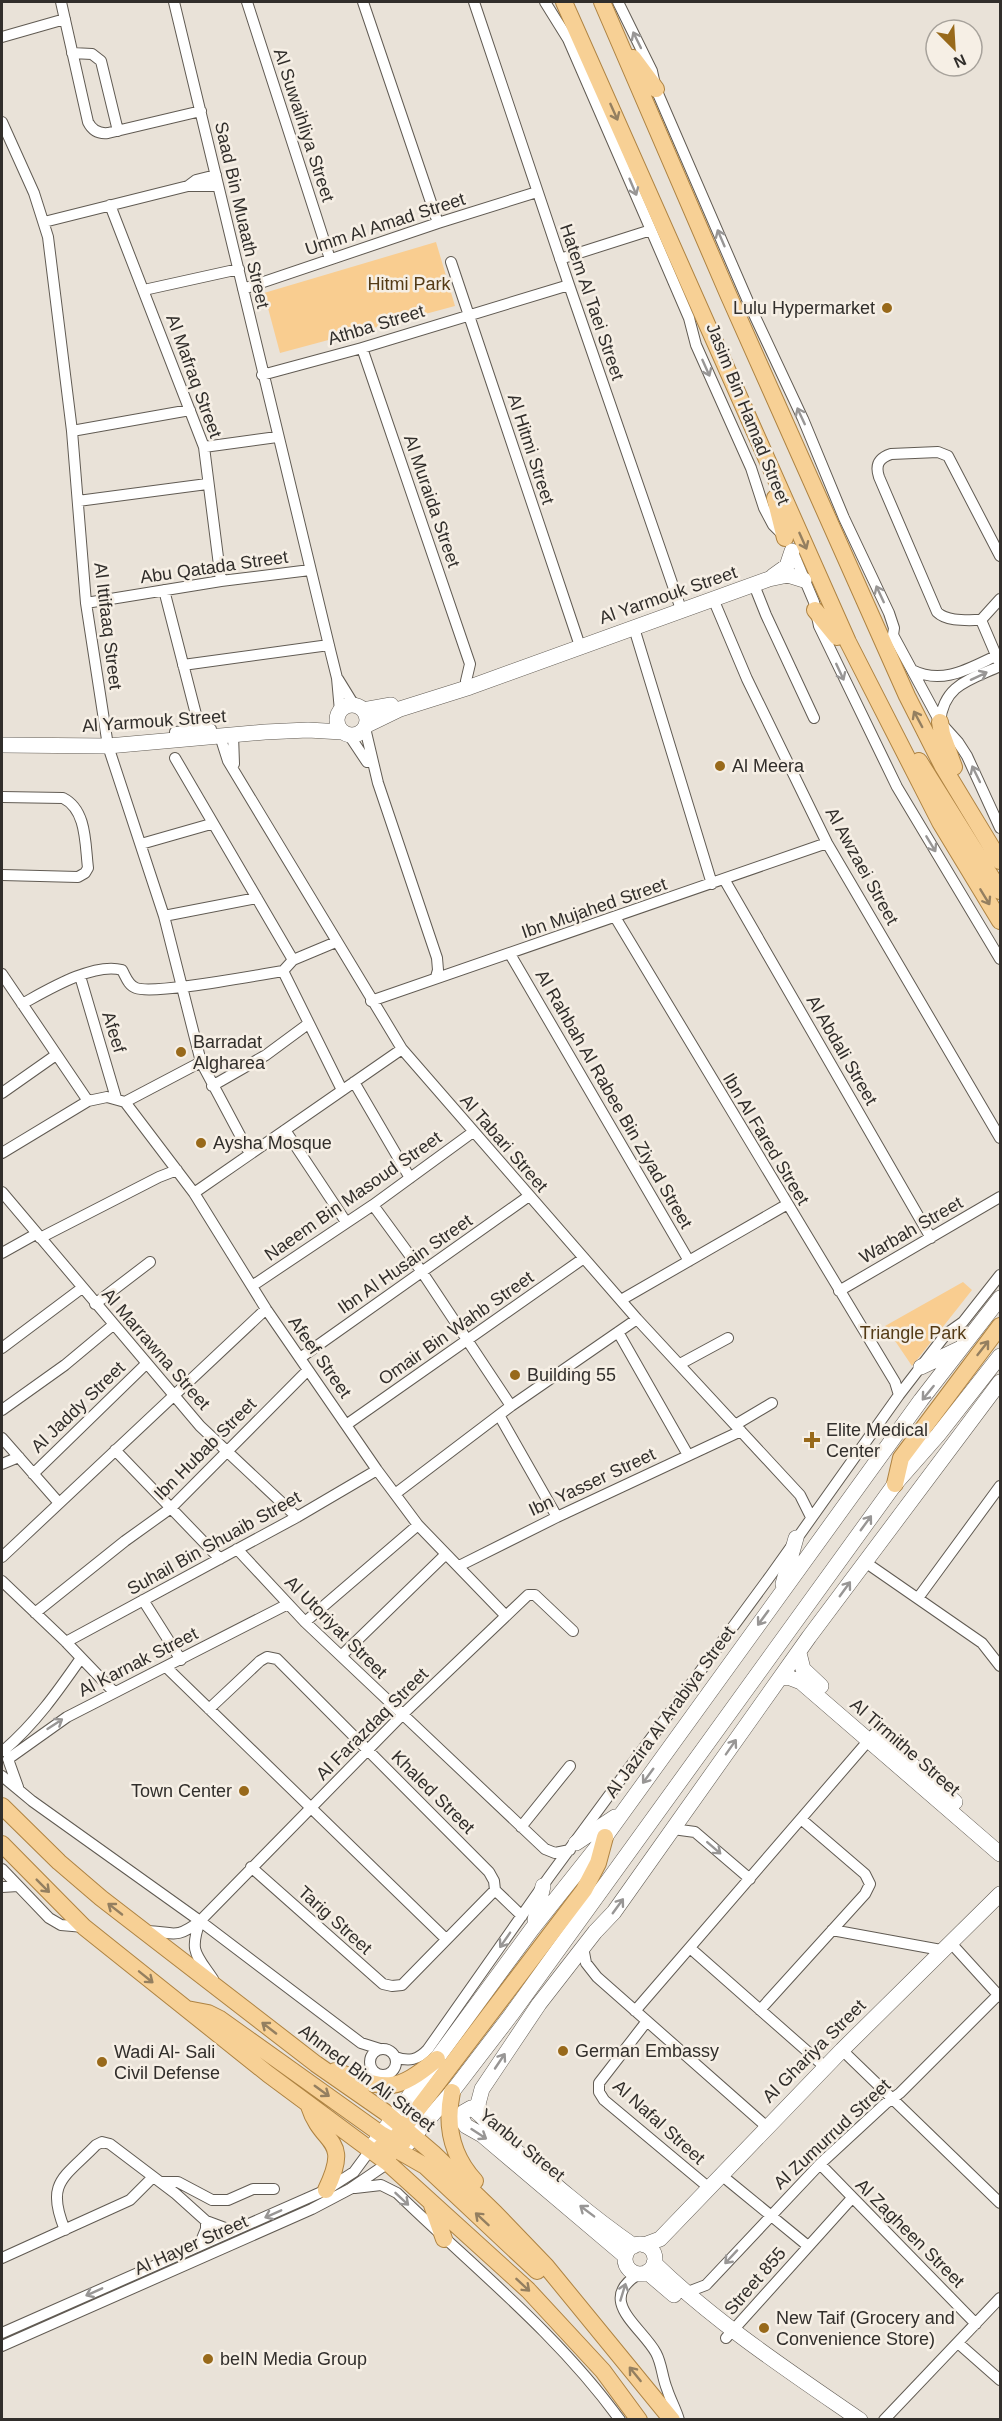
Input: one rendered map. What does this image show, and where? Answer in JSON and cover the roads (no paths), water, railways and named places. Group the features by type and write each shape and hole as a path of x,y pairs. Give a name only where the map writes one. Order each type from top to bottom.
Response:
{"main road":[{"name":"Jasim Bin Hamad Street","path":"602,2 912,709 1000,861"},
{"name":"Jasim Bin Hamad Street","path":"564,4 848,642 940,822 1000,921"},
{"path":"613,27 634,60 656,88"},
{"path":"773,473 772,485 789,544"},
{"path":"867,608 893,635"},
{"path":"815,610 837,637 848,642"},
{"path":"876,698 901,731 1000,891"},
{"path":"940,722 942,734 973,808 976,823"},
{"path":"896,1484 901,1458 1000,1326"},
{"name":"Ahmed Bin Ali Street","path":"2,1806 59,1862 142,1931 316,2064 395,2140 495,2212 588,2315 672,2420"},
{"path":"2,1844 84,1927 183,2008 308,2105 371,2149 395,2140 584,1890 598,1863 605,1837"},
{"path":"183,2008 208,2013 220,2019 395,2140 546,2280 588,2315"},
{"path":"316,2064 384,2086 401,2084 414,2078 437,2059"},
{"path":"452,2092 448,2121 457,2157 464,2169 533,2242 558,2280"},
{"path":"308,2105 315,2122 331,2138 337,2158 334,2173 326,2190"},
{"name":"Ahmed Bin Ali Street","path":"395,2140 432,2205 528,2290 603,2371 639,2420"},
{"path":"432,2205 444,2239"}],"street":[{"path":"61,2 90,126 100,133 118,131 201,111"},
{"name":"Saad Bin Muaath Street","path":"174,2 277,437 329,645 349,711"},
{"name":"Al Suwaihliya Street","path":"247,2 330,259"},
{"path":"363,2 438,223"},
{"name":"Hatem Al Taei Street","path":"474,2 568,285 682,612"},
{"name":"Jasim Bin Hamad Street","path":"545,2 568,39 689,318 696,345 751,468 764,508 773,525 789,544 819,626 837,665 897,787 1000,959"},
{"path":"618,2 652,71 656,88 766,341 803,419 844,518 889,613 894,628 893,635 940,722 967,756 1000,828"},
{"path":"2,37 65,19"},
{"path":"72,53 92,54 101,61 118,131"},
{"name":"Al Ittifaaq Street","path":"2,122 34,193 51,253 72,431 86,603 108,746 164,916 201,1062 250,1154"},
{"path":"44,222 188,186 193,181 217,180"},
{"name":"Umm Al Amad Street","path":"243,289 537,192"},
{"name":"Al Mafraq Street","path":"110,205 204,447 221,581"},
{"path":"560,259 651,230"},
{"name":"Al Hitmi Street","path":"451,262 580,646"},
{"path":"144,290 239,269"},
{"name":"Athba Street","path":"262,375 362,348 568,285"},
{"name":"Al Muraida Street","path":"362,348 470,664"},
{"path":"72,431 190,410"},
{"path":"204,447 277,437"},
{"path":"981,620 947,618 937,612 879,477 876,469 878,462 884,456 891,454 938,452 948,456 1000,555"},
{"path":"78,501 207,484"},
{"name":"Al Yarmouk Street","path":"769,579 787,566 789,544"},
{"name":"Abu Qatada Street","path":"86,603 221,581 310,570"},
{"name":"Al Yarmouk Street","path":"366,727 400,709 470,687 580,646 714,601 769,579 788,575 804,580"},
{"path":"754,585 814,718"},
{"name":"Al Tabari Street","path":"164,590 183,665 225,754 371,1001 402,1049 637,1319 800,1495 811,1517"},
{"path":"981,620 1000,599"},
{"name":"Al Awzaei Street","path":"714,601 747,679 827,843 1000,1138"},
{"path":"981,620 999,660"},
{"path":"634,628 712,884"},
{"path":"183,665 329,645"},
{"name":"Al Yarmouk Street","path":"308,730 349,711 388,706 559,650 580,646"},
{"path":"912,670 926,676 944,677 999,660"},
{"path":"940,722 943,705 953,690 999,660"},
{"path":"466,681 470,664 484,675"},
{"path":"374,771 338,725 349,711 367,716 366,727 374,771 437,958 455,972"},
{"path":"345,733 358,735 366,727"},
{"name":"Al Yarmouk Street","path":"2,746 108,746 216,733 308,730 345,733"},
{"path":"175,732 216,733"},
{"path":"175,758 293,960"},
{"path":"2,797 63,798 72,803 80,813 88,868 78,877 2,875"},
{"path":"141,844 212,824"},
{"name":"Ibn Mujahed Street","path":"371,1001 827,843"},
{"name":"Al Abdali Street","path":"724,879 931,1238"},
{"path":"164,916 257,898"},
{"name":"Ibn Al Fared Street","path":"615,917 891,1376 900,1395"},
{"path":"22,1004 80,976 116,968 122,970 128,982 139,989 182,986 283,971 293,960 336,942"},
{"name":"Al Rahbah Al Rabee Bin Ziyad Street","path":"510,954 689,1261"},
{"path":"436,977 437,958"},
{"path":"283,971 342,1090"},
{"path":"2,974 88,1101"},
{"name":"Afeef","path":"80,976 120,1100"},
{"path":"212,1086 266,1055 308,1024"},
{"path":"194,1193 402,1049"},
{"path":"2,1093 56,1055"},
{"path":"2,1153 88,1101 107,1097 120,1100 201,1062"},
{"path":"354,1082 410,1178"},
{"name":"Afeef Street","path":"120,1100 194,1193 266,1309 377,1470 418,1525 506,1616"},
{"path":"285,1130 346,1222"},
{"name":"Naeem Bin Masoud Street","path":"252,1287 373,1205 473,1132"},
{"path":"2,1253 177,1170"},
{"name":"Al Marrawna Street","path":"2,1192 200,1426 297,1517"},
{"name":"Ibn Al Husain Street","path":"300,1358 529,1196"},
{"name":"Warbah Street","path":"839,1291 1000,1197"},
{"path":"621,1300 786,1204"},
{"path":"373,1205 422,1272 511,1406"},
{"name":"Omair Bin Wahb Street","path":"346,1425 584,1258"},
{"path":"95,1304 150,1262"},
{"name":"Al Jazira Al Arabiya Street","path":"395,2057 410,2060 423,2055 428,2049 546,1881 900,1395 946,1334 963,1322 1000,1275"},
{"path":"2,1348 82,1288"},
{"name":"Al Jazira Al Arabiya Street","path":"395,2140 437,2059 532,1929 605,1837 921,1400 1000,1298"},
{"path":"2,1557 266,1309"},
{"path":"395,1494 511,1406 637,1319"},
{"path":"2,1410 65,1365 113,1325"},
{"path":"618,1332 688,1455"},
{"path":"680,1364 728,1338"},
{"path":"921,1367 964,1347"},
{"path":"395,2140 452,2092 610,1881 813,1595 896,1484 1000,1356"},
{"name":"Al Jaddy Street","path":"33,1474 146,1364"},
{"name":"Ibn Hubab Street","path":"35,1613 124,1541 171,1508 308,1370"},
{"path":"891,1376 901,1380 912,1379"},
{"path":"511,2015 554,1983 614,1912 809,1637 1000,1382"},
{"name":"Ibn Yasser Street","path":"459,1566 688,1455 738,1428 772,1403"},
{"path":"499,1415 557,1517"},
{"path":"2,1438 59,1503"},
{"path":"115,1450 220,1559"},
{"name":"Al Jaddy Street","path":"2,1464 19,1457"},
{"name":"Suhail Bin Shuaib Street","path":"66,1642 297,1517 377,1470"},
{"path":"918,1598 1000,1486"},
{"path":"800,1495 811,1500 823,1501"},
{"path":"305,1622 418,1525"},
{"path":"780,1596 796,1538"},
{"name":"Al Utoriyat Street","path":"237,1549 305,1622 545,1849"},
{"path":"341,1656 446,1554"},
{"path":"865,1562 982,1643 1000,1666"},
{"path":"2,1581 114,1692"},
{"name":"Al Farazdaq Street","path":"142,1931 160,1931 176,1935 185,1932 200,1921 402,1715 528,1595 535,1595 573,1631"},
{"path":"809,1637 813,1595"},
{"path":"143,1600 181,1660"},
{"name":"Al Karnak Street","path":"5,1758 67,1717 288,1604"},
{"name":"Al Tirmithe Street","path":"799,1653 801,1667 805,1673 1000,1854"},
{"name":"Al Karnak Street","path":"5,1758 16,1739 43,1711 81,1658"},
{"name":"Khaled Street","path":"209,1709 260,1661 267,1658 277,1659 489,1872 494,1881 495,1890 522,1916"},
{"path":"166,1667 446,1939 495,1890"},
{"name":"Al Tirmithe Street","path":"781,1678 788,1677 801,1682 1000,1841"},
{"path":"707,1743 742,1712 766,1697"},
{"path":"635,2011 872,1737"},
{"path":"5,1758 19,1790"},
{"path":"521,1827 570,1766"},
{"name":"Ahmed Bin Ali Street","path":"2,1776 200,1921 361,2043 380,2049"},
{"path":"545,1849 555,1853 573,1846 621,1814"},
{"path":"760,2010 865,1894 870,1884 865,1874 801,1819"},
{"path":"673,1828 695,1832 750,1879"},
{"path":"532,1929 551,1860 545,1849"},
{"name":"Tarig Street","path":"251,1867 383,1984 392,1986 402,1984 446,1939"},
{"path":"2,1869 54,1921 68,1926 84,1927"},
{"path":"595,1932 610,1881"},
{"path":"2,1887 18,1886"},
{"name":"Al Ghariya Street","path":"679,2420 667,2390 658,2355 627,2316 621,2303 622,2289 626,2283 648,2267 660,2239 720,2174 1000,1894"},
{"path":"200,1921 193,1947 220,1989"},
{"path":"832,1930 946,1946 999,1996"},
{"path":"583,1947 586,1963 597,1977 767,2127"},
{"path":"690,1948 825,2067"},
{"path":"566,1968 585,1970 597,1977"},
{"name":"Yanbu Street","path":"554,1983 486,2082 479,2096 480,2114 470,2108 463,2113 462,2119 466,2126 482,2135 634,2249"},
{"name":"Al Zumurrud Street","path":"685,2293 706,2285 820,2164 900,2093 999,1996"},
{"name":"Al Nafal Street","path":"647,2021 599,2083 599,2092 604,2100 708,2187"},
{"name":"Ahmed Bin Ali Street","path":"361,2043 370,2058"},
{"path":"380,2049 388,2050 395,2057 396,2064 392,2072 381,2076 371,2069 370,2058 380,2049"},
{"path":"842,2050 1000,2203"},
{"name":"Al Hayer Street","path":"2,2346 292,2218 350,2189 395,2140"},
{"path":"65,2230 56,2204 56,2190 61,2181 96,2145 102,2142 110,2144 157,2179 206,2221 233,2231"},
{"name":"Al Hayer Street","path":"2,2333 326,2190 354,2172 371,2149"},
{"name":"Al Zagheen Street","path":"820,2164 976,2324"},
{"name":"Street 855","path":"720,2174 808,2246"},
{"path":"2,2258 130,2200 157,2179 178,2182 212,2200 228,2200 253,2189 273,2189"},
{"path":"350,2189 369,2185 387,2187 397,2193 540,2326 587,2377 620,2420"},
{"name":"Street 855","path":"730,2335 852,2198"},
{"path":"199,2246 206,2229 206,2221"},
{"name":"Al Ghariya Street","path":"634,2249 660,2239"},
{"path":"648,2267 650,2249 634,2249 628,2268 648,2267 685,2293 730,2335"},
{"path":"648,2267 730,2335 854,2419"},
{"path":"884,2420 1000,2298"},
{"path":"957,2343 1000,2380"}],"place":[{"name":"Lulu Hypermarket","path":"887,308"},
{"name":"Al Meera","path":"720,766"},
{"name":"Barradat Algharea","path":"181,1052"},
{"name":"Aysha Mosque","path":"201,1143"},
{"name":"Building 55","path":"515,1375"},
{"name":"Elite Medical Center","path":"812,1440"},
{"name":"Town Center","path":"244,1791"},
{"name":"German Embassy","path":"563,2051"},
{"name":"Wadi Al- Sali Civil Defense","path":"102,2062"},
{"name":"New Taif (Grocery and Convenience Store)","path":"764,2328"},
{"name":"beIN Media Group","path":"208,2359"}],"park label":[{"name":"Hitmi Park","path":"409,284"},
{"name":"Triangle Park","path":"913,1333"}]}
